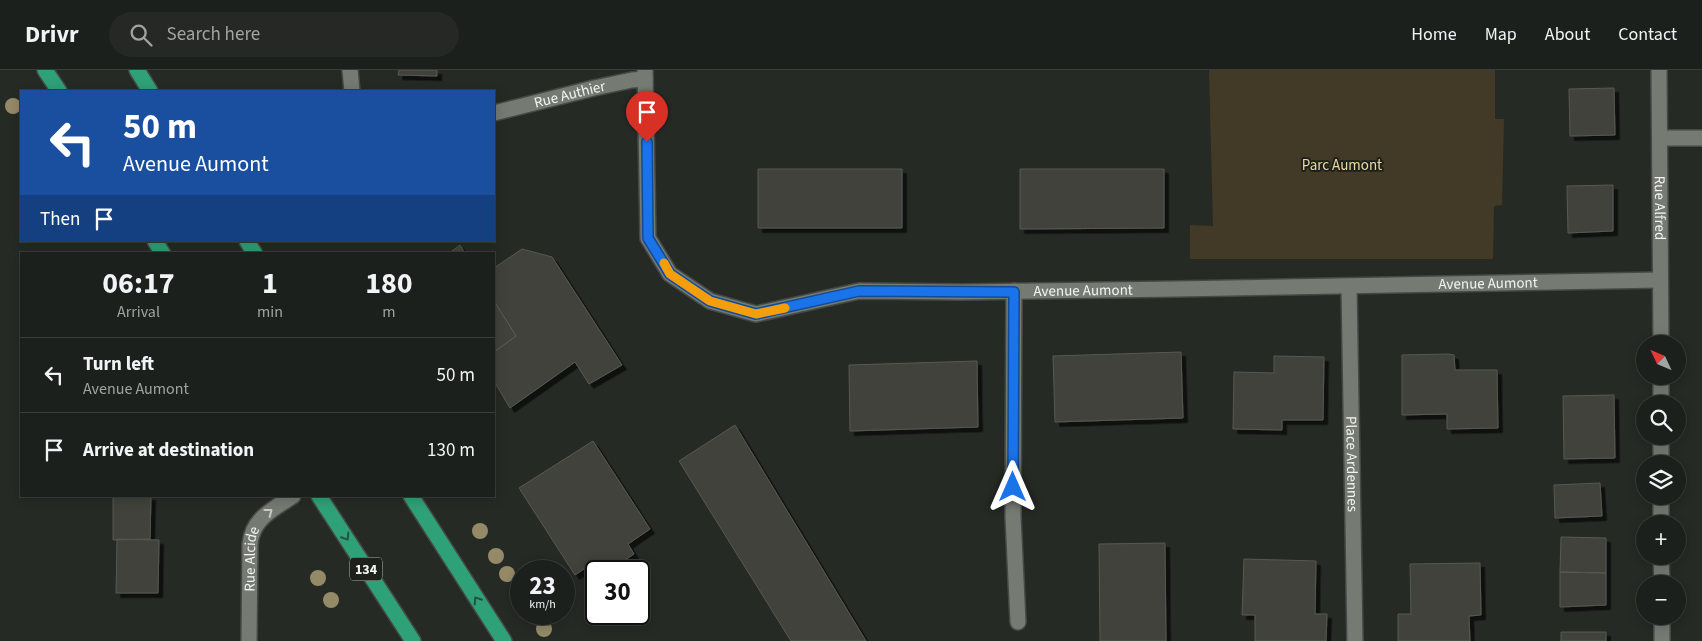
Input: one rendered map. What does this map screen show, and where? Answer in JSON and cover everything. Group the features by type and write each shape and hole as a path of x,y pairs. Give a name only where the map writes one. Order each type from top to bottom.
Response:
{"main road":[{"path":"45,70 58,90"},
{"path":"137,70 149,90"},
{"name":"134","path":"320,497 413,641"},
{"path":"412,497 504,641"}],"street":[{"path":"350,70 352,90"},
{"name":"Rue Alfred","path":"1659,70 1661,335"},
{"name":"Rue Authier","path":"495,113 632,80 645,74"},
{"name":"Avenue Aumont","path":"645,74 648,238 670,274 710,301 756,314 859,291 1014,292 1660,280"},
{"path":"1660,138 1702,138"},
{"name":"Place Ardennes","path":"1349,286 1355,641"},
{"path":"1014,292 1013,517 1018,622"},
{"name":"Rue Alcide","path":"249,641 250,544 252,531 259,519 291,497"},
{"path":"1662,625 1662,641"}],"green space":[{"name":"Parc Aumont","path":"1209,70 1495,70 1495,119 1504,119 1502,205 1494,206 1493,259 1190,259 1190,225 1213,226"}],"building":[{"path":"399,70 437,70 437,76 398,75"},
{"path":"1614,88 1615,135 1570,136 1569,89"},
{"path":"758,169 902,169 902,228 758,228"},
{"path":"1020,169 1164,169 1164,228 1020,229"},
{"path":"1613,185 1613,231 1568,233 1567,186"},
{"path":"460,245 464,252 451,252"},
{"path":"522,249 552,257 622,365 589,384 575,362 510,408 495,383 495,351 516,336 495,303 495,267"},
{"path":"495,303 516,336 495,351"},
{"path":"1181,352 1183,418 1055,422 1053,356"},
{"path":"1402,355 1454,355 1455,370 1497,370 1498,428 1447,429 1447,414 1402,415"},
{"path":"1274,356 1324,357 1323,420 1282,420 1282,430 1233,429 1234,372 1274,373"},
{"path":"977,361 978,427 850,431 849,365"},
{"path":"1614,395 1615,458 1564,459 1563,396"},
{"path":"735,425 866,641 791,641 679,461"},
{"path":"593,441 650,529 628,544 634,554 625,560 585,560 585,568 575,575 575,560 565,560 519,488"},
{"path":"1600,483 1602,516 1555,518 1554,485"},
{"path":"113,497 151,497 150,539 113,540"},
{"path":"1561,537 1606,538 1606,573 1560,572"},
{"path":"117,539 159,540 158,593 116,593"},
{"path":"1165,543 1166,641 1100,641 1099,544"},
{"path":"1244,559 1316,561 1315,614 1327,614 1326,641 1255,641 1255,615 1242,615"},
{"path":"1480,563 1481,615 1469,616 1470,641 1398,641 1398,614 1411,614 1410,564"},
{"path":"1560,572 1606,573 1606,605 1560,607"},
{"path":"1561,632 1606,632 1606,641 1561,641"}],"slow traffic":[{"path":"664,263 670,274 710,301 756,314 785,308"}],"route":[{"path":"647,142 648,238 670,274 710,301 756,314 859,291 1014,292 1013,487"}]}
